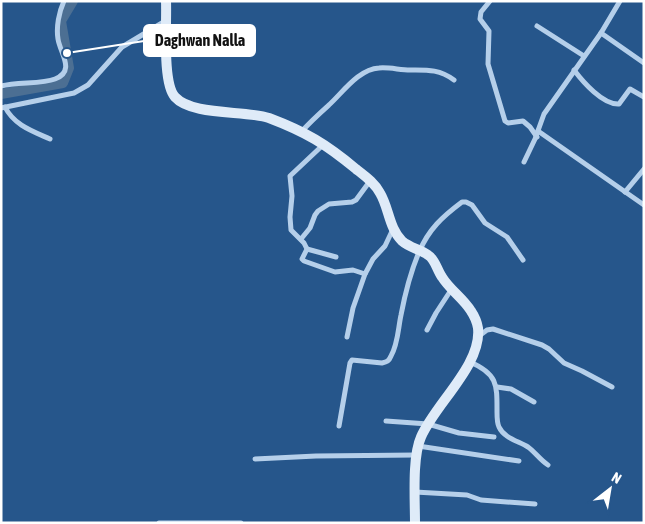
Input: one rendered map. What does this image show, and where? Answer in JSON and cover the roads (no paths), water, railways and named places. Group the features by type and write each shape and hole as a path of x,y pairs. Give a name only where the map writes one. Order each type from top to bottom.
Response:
{"main road":[{"path":"166,1 167,78 170,91 177,100 193,107 266,117 302,131 324,144 370,181 379,191 394,229 403,242 432,258 440,276 451,290 468,306 476,319 478,336 470,362 421,435 417,451 415,523"}],"street":[{"path":"1,86 48,81 63,75 66,70 66,61 57,38 60,13 64,1"},
{"path":"490,1 482,11 480,18 489,31 488,64 505,121 508,123 523,121 537,134 644,206"},
{"path":"524,162 544,114 601,32 620,1"},
{"path":"50,139 17,123 3,107 82,90 122,47 167,20"},
{"path":"537,26 584,56"},
{"path":"601,32 644,63"},
{"path":"302,131 354,81 370,70 379,68 431,69 443,73 454,80"},
{"path":"574,70 588,86 613,104 619,104 630,88 644,97"},
{"path":"324,144 290,176 292,196 290,225 292,232 307,249 336,257"},
{"path":"625,192 644,169"},
{"path":"301,240 310,228 318,211 329,204 356,200 370,181"},
{"path":"339,426 351,361 382,363 387,362 393,353 399,333 402,309 420,252 438,221 464,201 474,207 488,224 507,237 523,260"},
{"path":"348,337 353,308 365,274 373,260 385,246 394,229"},
{"path":"307,249 302,259 304,261 329,271 353,270 365,274"},
{"path":"427,330 451,290"},
{"path":"478,336 486,330 493,329 542,345 550,349 564,363 612,387"},
{"path":"470,362 489,374 497,387 497,422 502,432 528,448 548,465"},
{"path":"497,387 511,389 534,402"},
{"path":"386,421 428,424 459,433 494,437"},
{"path":"255,460 417,451 518,461"},
{"path":"415,492 467,495 481,500 535,504"},
{"path":"159,523 241,523"}],"waterway":[{"path":"1,94 63,83 69,68 61,21 73,1"}],"place":[{"name":"Daghwan Nalla","path":"67,53"}]}
